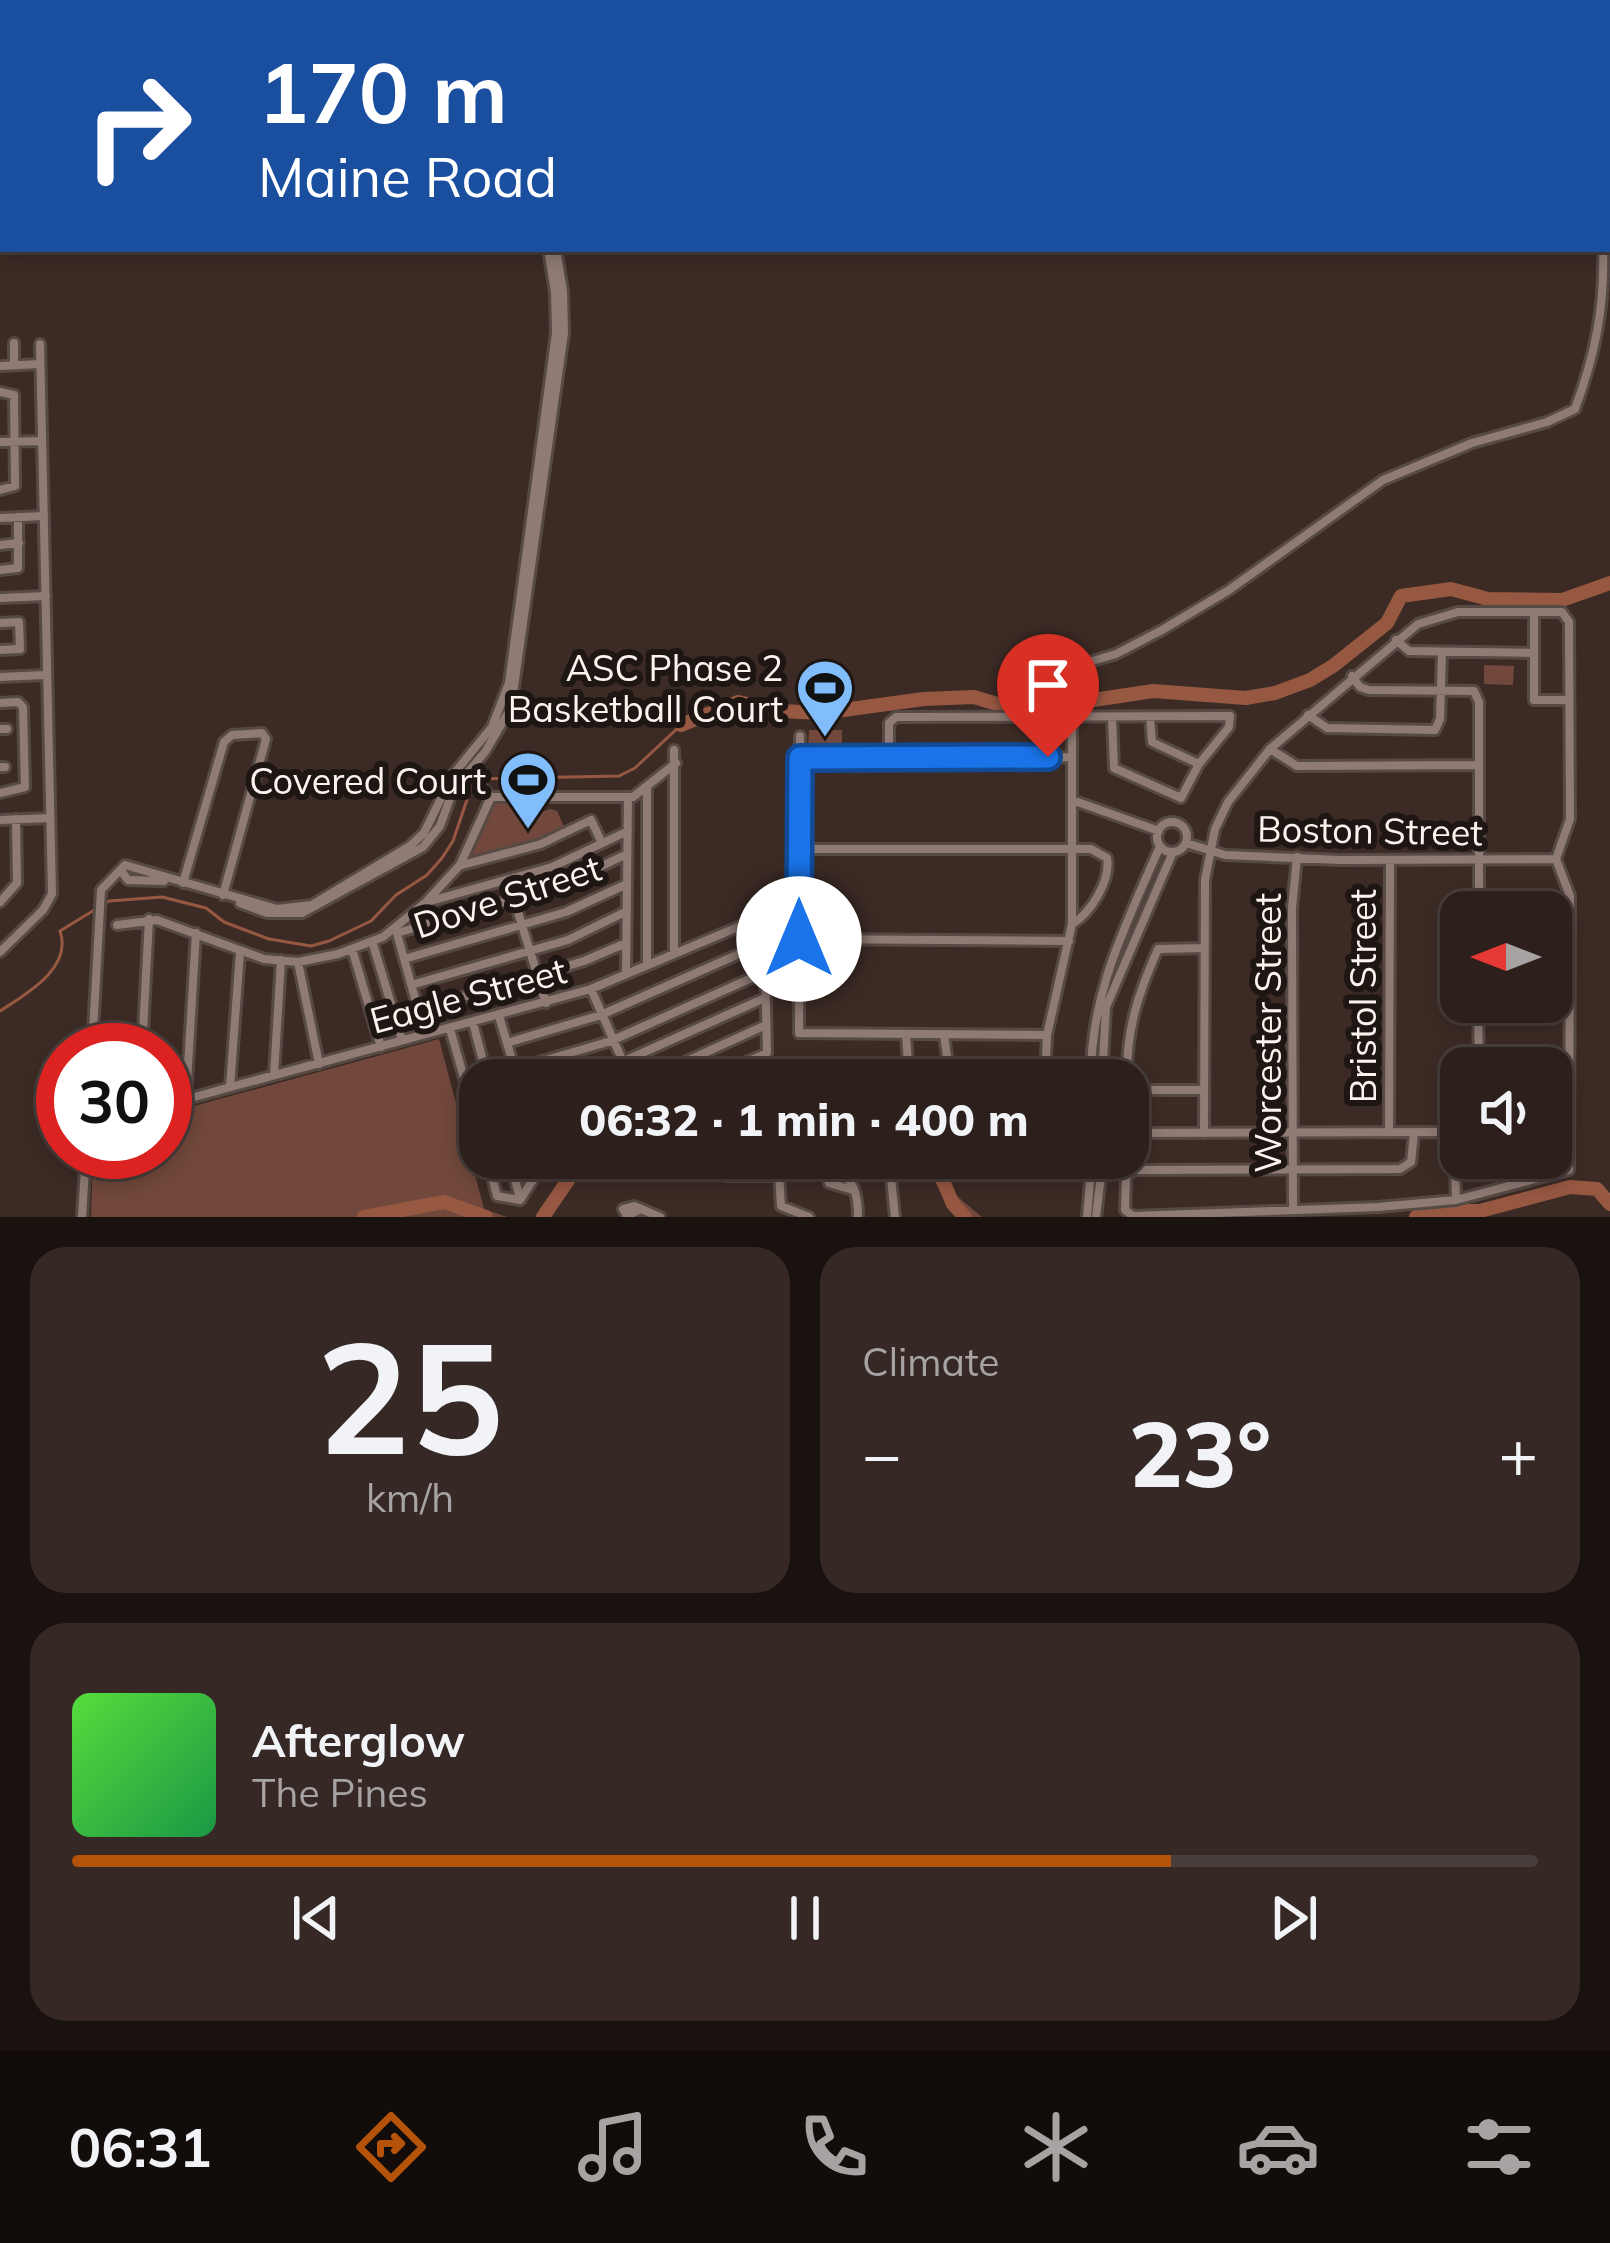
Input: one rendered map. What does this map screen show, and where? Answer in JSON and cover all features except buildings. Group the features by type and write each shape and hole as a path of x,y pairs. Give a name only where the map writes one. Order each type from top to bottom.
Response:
{"street":[{"path":"94,1023 105,883 122,872 128,880 136,873 277,909 312,905 410,846 432,823 452,776 492,727 508,683 556,333 552,252"},
{"path":"1022,682 1116,654 1162,630 1229,590 1383,480 1472,443 1575,409 1597,343 1604,252"},
{"path":"14,343 14,365"},
{"path":"0,952 50,900 40,344"},
{"path":"0,366 40,364"},
{"path":"0,392 14,395 15,442 15,486 0,490"},
{"path":"0,442 42,441"},
{"path":"0,518 44,516"},
{"path":"0,570 18,568 18,517"},
{"path":"0,544 19,544"},
{"path":"0,598 46,596"},
{"path":"1534,612 1534,700 1569,700"},
{"path":"1204,1133 1203,948 1209,853 1228,802 1270,749 1308,715 1396,640 1438,615 1567,615 1570,819 1556,859 1570,896 1569,1047"},
{"path":"0,623 20,619 26,650 0,650"},
{"path":"1396,640 1409,651 1534,653"},
{"path":"1308,715 1327,728 1435,730 1440,726 1442,652"},
{"path":"0,677 45,674"},
{"path":"1352,676 1369,690 1474,692 1478,702 1479,891"},
{"path":"0,703 18,701 22,706 25,788 0,793"},
{"path":"889,758 889,723 896,717 1230,716 1229,727 1199,764 1181,798 1114,768 1112,717"},
{"path":"1046,1059 1072,924 1072,717"},
{"path":"1150,717 1152,742 1199,764"},
{"path":"183,883 224,742 232,735 262,733 266,739 223,896"},
{"path":"800,736 799,1033 1047,1035"},
{"path":"1270,749 1297,766 1478,765"},
{"path":"674,750 674,953"},
{"path":"800,758 1072,757"},
{"path":"479,785 491,797 628,797 676,763"},
{"path":"647,786 647,964"},
{"path":"396,931 460,865 491,797"},
{"path":"626,973 628,797"},
{"path":"1072,800 1159,831"},
{"path":"0,820 50,818"},
{"path":"0,902 17,883 16,819"},
{"path":"460,865 541,844 591,820 602,843"},
{"path":"1090,1059 1097,1003 1160,846 1159,831 1166,824 1180,824 1186,843 1174,852 1106,1007 1103,1059"},
{"path":"425,902 552,867 628,831"},
{"name":"Boston Street","path":"1186,843 1209,853 1297,857 1556,859"},
{"path":"1160,846 1174,852"},
{"path":"799,849 1072,849 1101,853 1109,869 1088,914 1072,924"},
{"path":"117,925 149,920 240,952 298,962 320,960 396,931 562,885 627,854"},
{"name":"Worcester Street","path":"1293,1209 1292,908 1297,857"},
{"name":"Bristol Street","path":"1389,1132 1390,860"},
{"path":"508,880 546,1003"},
{"name":"Dove Street","path":"404,959 571,910 627,884"},
{"path":"411,985 568,940 627,911"},
{"name":"Eagle Street","path":"192,1097 590,989 776,911"},
{"path":"754,1059 766,1054 764,916"},
{"path":"143,1023 149,920"},
{"path":"396,931 425,1034"},
{"path":"191,1023 196,933"},
{"path":"799,939 1069,940"},
{"path":"372,941 402,1040"},
{"path":"418,1010 626,943"},
{"path":"507,1042 601,1015 764,943"},
{"path":"1128,1059 1133,1009 1158,949 1203,948"},
{"path":"352,949 381,1047"},
{"path":"230,1087 240,952"},
{"path":"274,1076 281,960"},
{"path":"298,962 320,1064"},
{"path":"549,1059 611,1041 765,972"},
{"path":"590,989 620,1059"},
{"path":"629,1059 765,998"},
{"path":"499,1016 511,1059"},
{"path":"473,1023 482,1059"},
{"path":"690,1059 766,1024"},
{"path":"451,1029 459,1059"},
{"path":"905,1034 907,1059"},
{"path":"944,1034 947,1059"},
{"path":"1149,1090 1203,1090"},
{"path":"1149,1133 1440,1132"},
{"path":"1414,1133 1407,1167 1133,1170 1126,1177 1125,1210 1132,1216 1378,1207 1456,1200 1532,1179"},
{"path":"82,1217 84,1179"},
{"path":"493,1179 497,1196 520,1200"},
{"path":"514,1179 520,1200"},
{"path":"520,1200 532,1179"},
{"path":"778,1179 782,1206 809,1217"},
{"path":"892,1179 895,1217"},
{"path":"1092,1179 1092,1215"},
{"path":"1092,1215 1099,1179"},
{"path":"1456,1200 1457,1179"},
{"path":"853,1190 858,1217"},
{"path":"639,1210 660,1217"}],"shaded area":[{"path":"1484,665 1514,666 1513,685 1484,684"},
{"name":"ASC Phase 2 Basketball Court","path":"809,730 842,730 842,749 808,748"},
{"path":"523,803 527,817 557,811 565,829 467,862 494,804"},
{"path":"439,1039 459,1115 459,1179 476,1179 484,1209 507,1217 91,1217 92,1179 192,1179 192,1107"},
{"path":"562,1179 572,1179 547,1217 536,1217"},
{"path":"934,1179 947,1179 951,1191 982,1217 954,1213"}],"waterway":[{"path":"681,725 738,702 821,713 974,697 1021,711 1153,691 1246,698 1275,693 1333,666 1387,623 1401,596 1451,589 1488,599 1562,600 1610,583"},
{"path":"0,1011 54,968 60,957 60,931 109,901 162,897 206,908 224,922 269,939 311,946 329,941 371,921 396,895 427,875 453,841 474,779 619,776 635,768 681,725"},
{"path":"543,1217 569,1179"},
{"path":"942,1179 965,1217"},
{"path":"1416,1217 1434,1211 1480,1211 1570,1187 1597,1189 1610,1204"},
{"path":"364,1217 444,1202 486,1217"}],"place":[{"name":"ASC Phase 2 Basketball Court","path":"825,739"},
{"name":"Covered Court","path":"528,831"}],"route":[{"path":"799,939 800,758 1048,757"}]}
